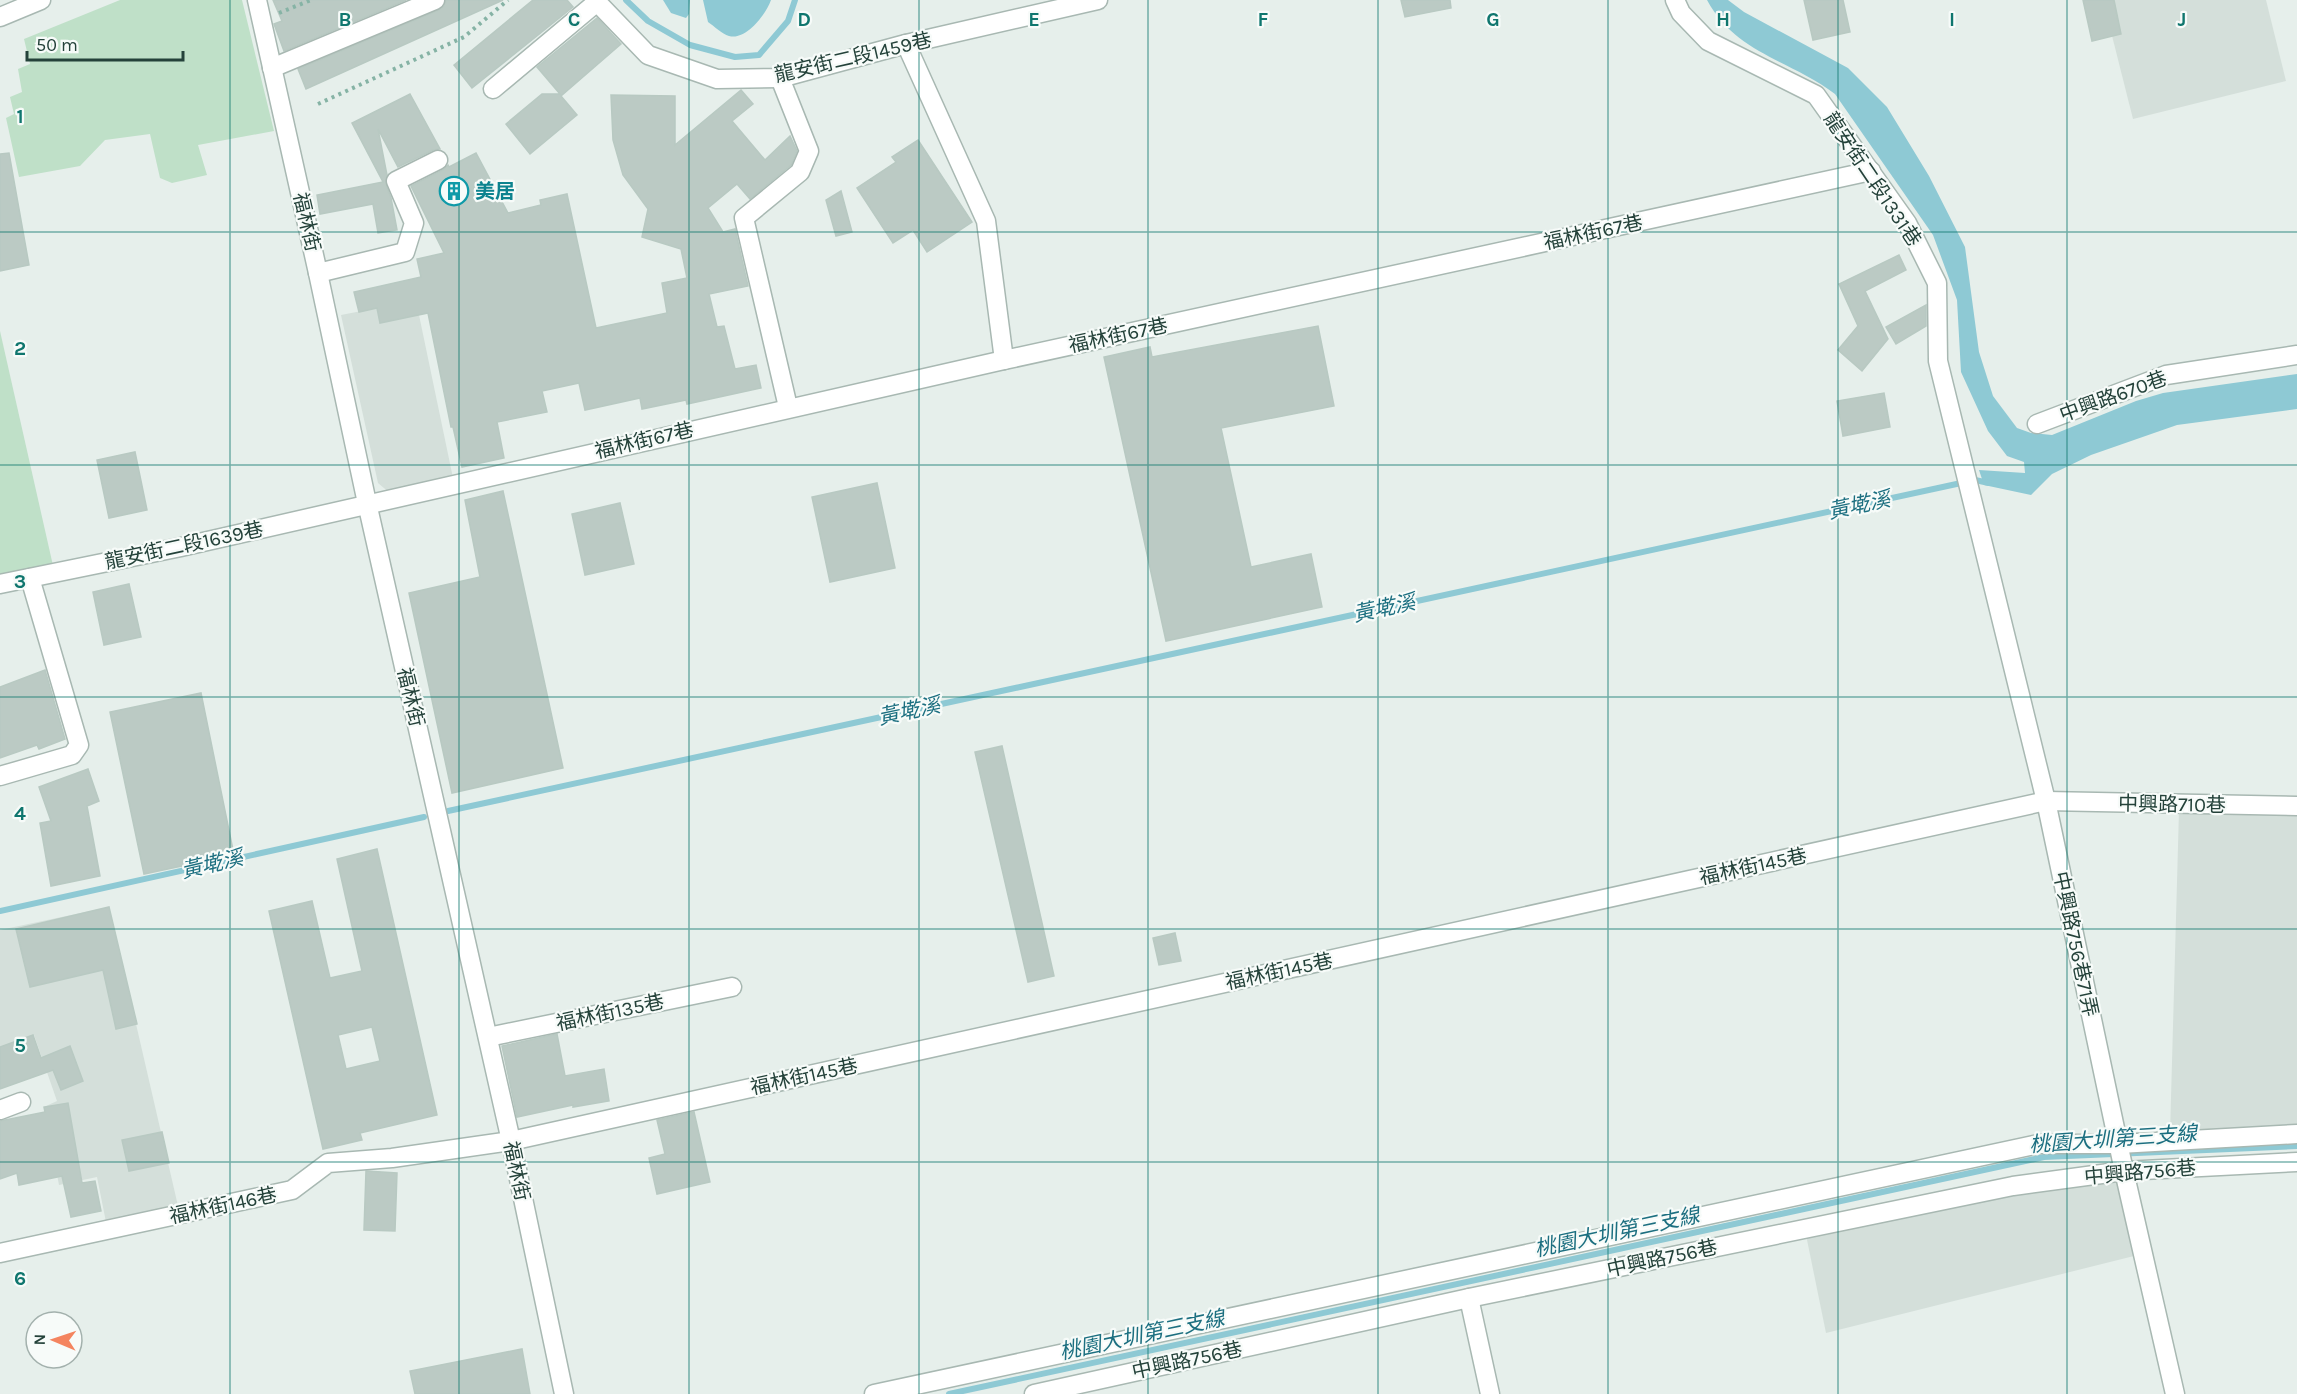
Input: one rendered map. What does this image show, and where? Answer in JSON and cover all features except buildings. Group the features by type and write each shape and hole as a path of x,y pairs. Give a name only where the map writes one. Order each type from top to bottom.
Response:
{"street":[{"path":"0,17 41,0"},
{"name":"福林街","path":"257,0 367,503 511,1141 564,1394"},
{"path":"272,68 435,0"},
{"name":"龍安街二段1459巷","path":"596,1 648,55 717,79 780,78 906,44 1098,0"},
{"name":"龍安街二段1331巷","path":"1675,0 1681,13 1708,41 1816,95 1907,223 1936,283 1938,361 1972,495"},
{"path":"493,89 596,1"},
{"path":"906,44 986,221 1004,360"},
{"path":"780,78 809,151 800,172 744,218 788,407"},
{"path":"318,273 405,252 414,223 396,181 438,160"},
{"name":"福林街67巷","path":"367,503 788,407 1871,171"},
{"name":"中興路670巷","path":"2037,424 2166,375 2297,355"},
{"name":"中興路756巷71弄","path":"1972,495 2046,801 2124,1171 2175,1394"},
{"name":"龍安街二段1639巷","path":"0,584 181,547 367,503"},
{"path":"0,776 72,755 79,745 30,578"},
{"name":"中興路710巷","path":"2046,801 2297,806"},
{"name":"福林街145巷","path":"511,1141 2046,801"},
{"name":"福林街135巷","path":"488,1037 732,987"},
{"path":"0,1110 21,1102"},
{"path":"874,1394 2040,1144 2119,1144 2297,1134"},
{"name":"福林街146巷","path":"0,1253 292,1190 328,1163 392,1158 511,1141"},
{"name":"中興路756巷","path":"1034,1394 1469,1298 2013,1186 2124,1171 2297,1162"},
{"path":"1469,1298 1490,1394"}],"path":[{"path":"274,15 311,0"},
{"path":"318,104 464,37 508,0"}],"shaded area":[{"path":"2103,0 2266,0 2286,81 2133,119"},
{"path":"377,308 381,323 419,315 453,478 391,494 378,483 341,315"},
{"path":"2179,810 2297,812 2297,1129 2170,1134"},
{"path":"109,907 178,1206 106,1222 97,1177 59,1185 44,1107 57,1101 34,1035 0,1047 0,930"},
{"path":"2124,1177 2142,1254 1826,1333 1805,1230 2036,1184"}],"green space":[{"path":"120,0 242,0 274,131 198,145 207,175 172,183 160,178 150,134 105,140 80,166 19,177 6,118 14,114 10,97 22,92 18,69 30,64 24,39"},
{"path":"0,331 54,570 0,582"}],"water":[{"path":"663,0 690,0 689,14 686,18 671,13"},
{"path":"703,0 771,0 754,25 742,34 729,36 708,22"},
{"path":"1707,0 1728,0 1744,12 1848,68 1887,107 1929,176 1965,247 1979,352 1993,396 2017,428 2031,433 2052,435 2136,401 2163,393 2297,374 2297,409 2177,425 2091,455 2052,474 2031,495 1984,485 1979,470 2025,473 2024,462 2007,456 1988,431 1961,372 1957,300 1933,235 1835,94 1733,33"}],"waterway":[{"path":"626,0 648,21 690,45 735,57 759,55 788,21 795,0"},
{"name":"黃墘溪","path":"448,811 1975,480 1989,483"},
{"name":"黃墘溪","path":"0,911 424,817"},
{"name":"桃園大圳第三支線","path":"949,1394 2044,1157 2297,1146"}],"place":[{"name":"美居","path":"454,191"}]}
